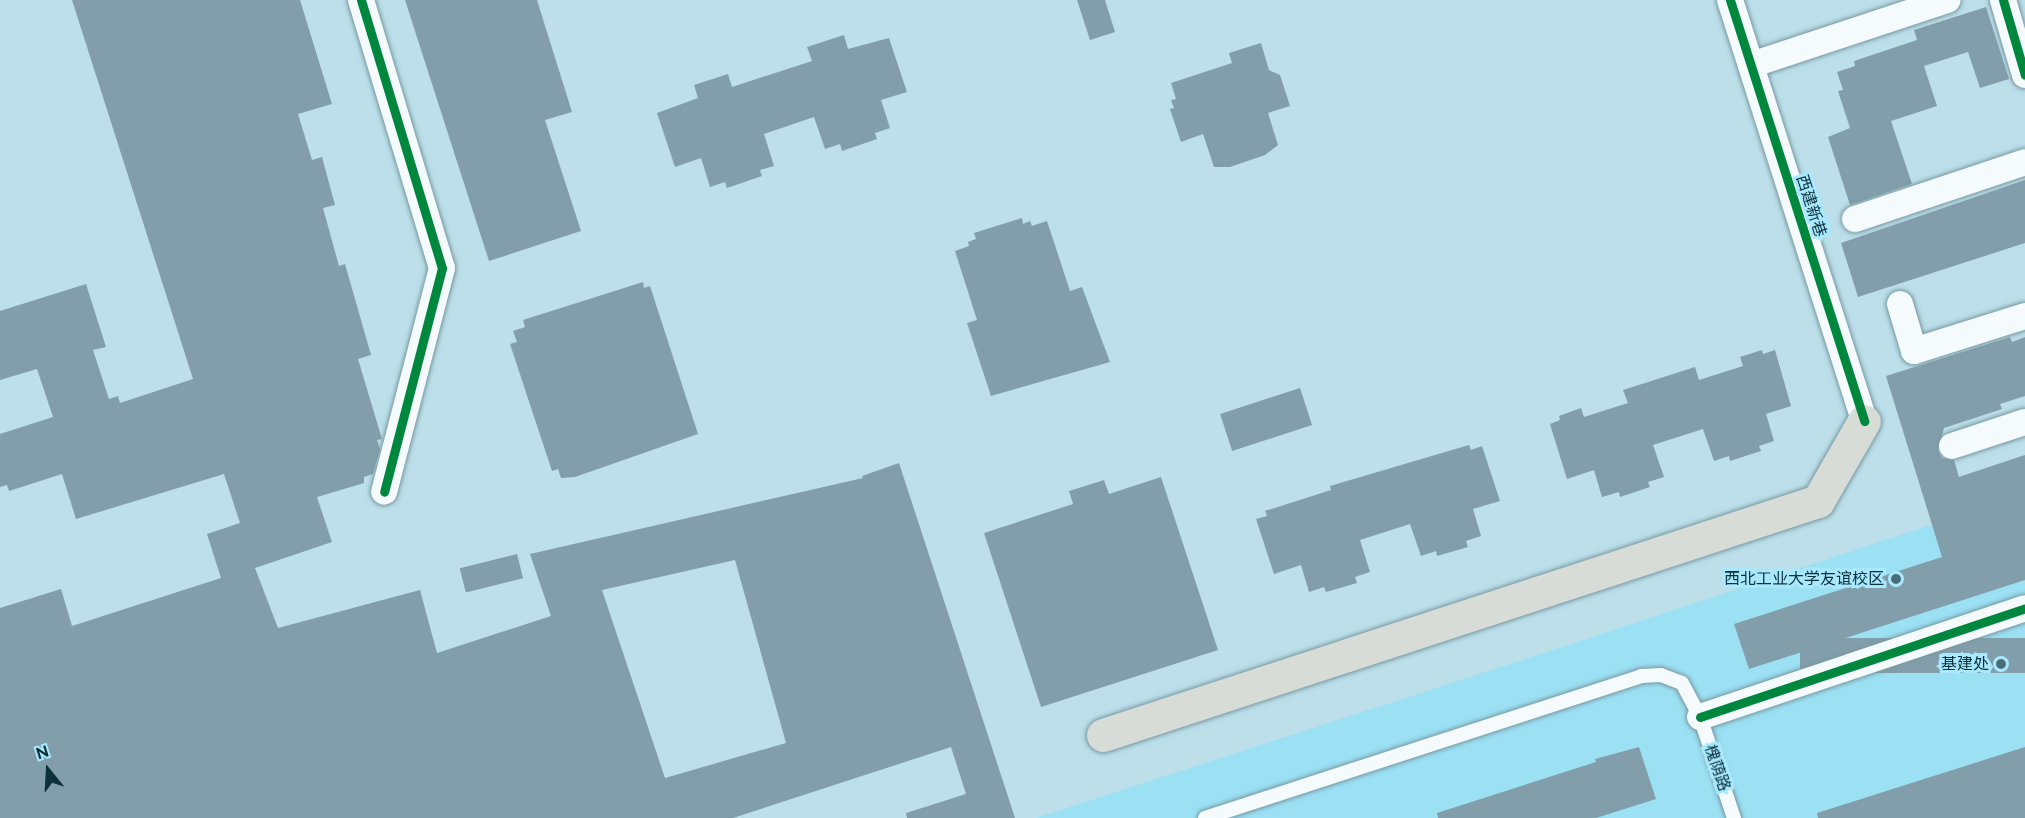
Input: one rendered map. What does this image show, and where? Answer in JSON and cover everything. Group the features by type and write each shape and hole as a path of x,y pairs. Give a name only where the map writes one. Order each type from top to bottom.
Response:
{"main road":[{"path":"1103,735 1818,501 1864,422"}],"street":[{"path":"361,0 442,267 384,492"},
{"name":"西建新巷","path":"1730,0 1864,422"},
{"path":"1751,65 1948,0"},
{"path":"2003,0 2025,75"},
{"path":"1855,219 2025,162"},
{"path":"1900,304 1914,351 2025,316"},
{"path":"1953,446 2025,422"},
{"path":"1700,717 2025,608"}],"lane":[{"name":"槐荫路","path":"1204,818 1641,676 1661,675 1682,683 1700,717 1734,818"}],"shaded area":[{"name":"西北工业大学友谊校区","path":"2025,494 2025,818 1036,818 1510,664"}],"building":[{"path":"72,0 300,0 332,104 298,114 312,160 322,157 335,205 323,208 339,266 345,264 371,355 358,359 382,439 377,440 380,449 373,474 364,477 364,483 317,497 332,542 255,568 278,628 420,590 437,653 551,616 530,554 863,478 862,476 899,463 1015,818 907,818 906,813 966,794 951,747 733,818 0,818 0,608 61,589 72,626 221,578 207,534 240,523 224,474 76,519 62,474 9,491 7,485 0,487 0,434 53,417 37,369 0,380 0,311 86,284 106,347 93,350 109,399 118,396 120,403 193,379","holes":["735,560 786,743 665,778 602,590"]},
{"path":"405,0 537,0 572,112 545,120 581,231 489,261"},
{"path":"1077,0 1105,0 1115,32 1090,40"},
{"path":"1986,7 2009,79 1980,88 1968,52 1924,66 1937,106 1891,121 1912,184 1850,205 1828,137 1850,128 1838,91 1843,90 1837,72 1855,66 1854,61 1917,40 1914,30"},
{"path":"844,35 848,49 889,38 907,92 881,100 890,128 875,133 877,139 842,151 840,144 825,149 814,117 764,134 774,166 760,170 762,176 727,188 725,182 710,187 701,158 675,167 657,113 698,98 694,85 728,74 732,87 812,61 807,47"},
{"path":"1261,43 1269,70 1280,75 1290,106 1268,113 1278,145 1265,155 1230,167 1214,167 1203,134 1181,142 1170,109 1174,108 1171,100 1176,99 1171,83 1232,63 1229,53"},
{"path":"2025,180 2025,243 1858,297 1841,243"},
{"path":"1022,218 1023,224 1030,221 1032,226 1047,221 1070,291 1082,287 1110,362 991,396 967,323 977,320 955,251 969,246 968,242 976,239 974,233"},
{"path":"643,282 644,288 650,286 698,434 575,477 561,478 558,469 552,471 510,344 517,342 513,331 525,327 523,320"},
{"path":"2010,337 2012,342 2025,337 2025,396 2000,404 2002,409 1944,428 1938,450 1942,458 1954,460 1959,477 2025,455 2025,580 1749,669 1734,624 1942,557 1886,376"},
{"path":"1762,350 1763,354 1775,350 1791,406 1766,414 1774,441 1759,446 1761,451 1730,461 1729,456 1714,461 1703,429 1653,445 1664,477 1648,482 1650,487 1620,497 1619,492 1602,497 1594,470 1567,479 1550,424 1560,420 1559,416 1581,408 1584,417 1628,403 1623,390 1695,367 1699,380 1743,366 1740,357"},
{"path":"1300,388 1312,425 1232,451 1220,414"},
{"path":"1469,445 1471,450 1482,446 1500,501 1473,509 1481,536 1466,541 1468,547 1437,556 1436,551 1421,556 1410,524 1360,540 1370,572 1355,577 1357,583 1326,592 1324,587 1309,592 1301,565 1274,574 1256,519 1267,516 1265,511 1331,490 1330,486"},
{"path":"1161,477 1218,650 1041,707 984,533 1073,504 1069,491 1104,480 1109,494"},
{"path":"517,554 523,578 466,593 460,568"},
{"path":"1800,638 2025,638 2025,673 1800,673"},
{"path":"1639,747 1656,799 1596,818 1438,818 1437,813 1596,762 1595,759"},
{"path":"2025,747 2025,818 1818,818 1817,813"}],"cycle path":[{"path":"361,0 442,268 384,492"},
{"path":"1730,0 1864,421"},
{"path":"2003,0 2025,75"},
{"path":"1700,717 2025,608"}],"place":[{"name":"西北工业大学友谊校区","path":"1896,579"},
{"name":"基建处","path":"2001,664"}]}
